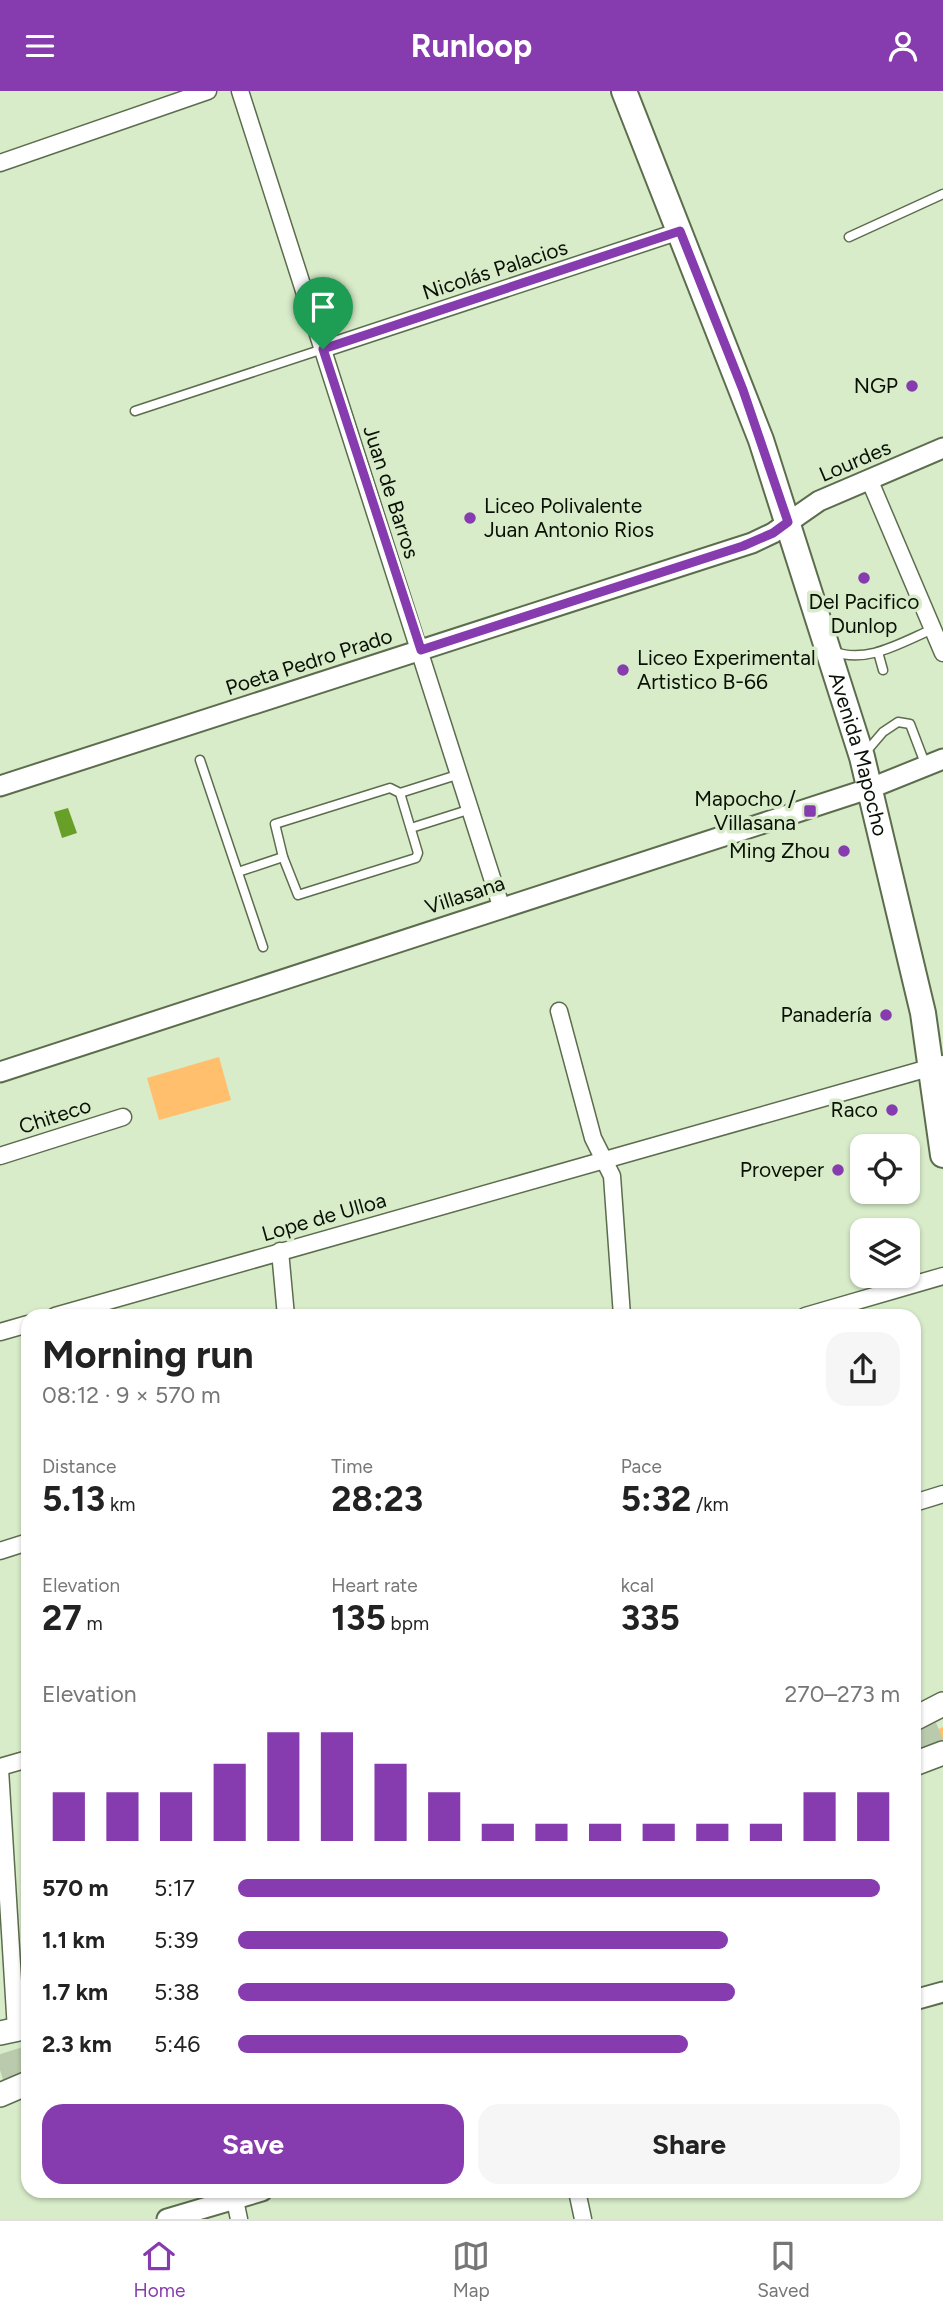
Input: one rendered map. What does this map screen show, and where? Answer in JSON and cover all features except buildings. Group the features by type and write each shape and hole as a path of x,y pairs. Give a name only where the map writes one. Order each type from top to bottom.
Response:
{"main road":[{"name":"Avenida Mapocho","path":"624,91 743,390 862,757 938,1066 943,1155"},
{"path":"921,1716 943,1705"},
{"path":"921,1761 943,1753"},
{"path":"0,2095 21,2086"}],"street":[{"path":"0,163 208,91"},
{"name":"Juan de Barros","path":"240,91 502,906"},
{"name":"Nicolás Palacios","path":"323,349 680,231"},
{"name":"Lourdes","path":"788,522 819,501 943,448"},
{"path":"869,479 943,653"},
{"name":"Poeta Pedro Prado","path":"0,786 743,546 773,533 788,522"},
{"name":"Villasana","path":"0,1072 502,906 871,788 935,763"},
{"path":"559,1010 593,1138 613,1183 622,1309"},
{"name":"Lope de Ulloa","path":"79,1309 893,1076 938,1066"},
{"name":"Chiteco","path":"0,1156 123,1117"},
{"path":"280,1251 285,1309"},
{"path":"828,1309 943,1276"},
{"path":"0,1332 21,1326"},
{"path":"921,1501 943,1494"},
{"path":"0,1551 21,1544"},
{"path":"15,2030 0,1768 21,1761"},
{"path":"921,1998 943,1992"},
{"path":"167,2219 226,2198"},
{"path":"235,2198 239,2219"},
{"path":"578,2198 583,2219"}],"lane":[{"path":"849,237 943,194"},
{"path":"135,411 323,349"},
{"path":"829,649 856,656 878,652 933,629"},
{"path":"878,652 883,670"},
{"path":"862,757 883,732 898,722 910,725 935,763"},
{"path":"200,760 263,947"},
{"path":"400,793 418,853 416,858 298,895 283,857 275,824 390,788 400,793 460,774"},
{"path":"411,828 471,809"},
{"path":"238,872 283,857"}],"shaded area":[{"path":"68,808 77,833 62,838 54,812"},
{"path":"219,1057 231,1100 159,1120 147,1078"},
{"path":"943,1727 943,1742 921,1750 921,1736"}],"tunnel":[{"path":"921,1745 943,1736"},
{"path":"0,2070 21,2063"}],"place":[{"name":"NGP","path":"912,386"},
{"name":"Liceo Polivalente Juan Antonio Rios","path":"470,518"},
{"name":"Del Pacifico Dunlop","path":"864,578"},
{"name":"Liceo Experimental Artistico B-66","path":"623,670"},
{"name":"Mapocho / Villasana","path":"810,811"},
{"name":"Ming Zhou","path":"844,851"},
{"name":"Panadería","path":"886,1015"},
{"name":"Raco","path":"892,1110"},
{"name":"Proveper","path":"838,1170"}],"route":[{"path":"680,231 743,390 788,522 752,543 421,650 323,349 680,231"}]}
